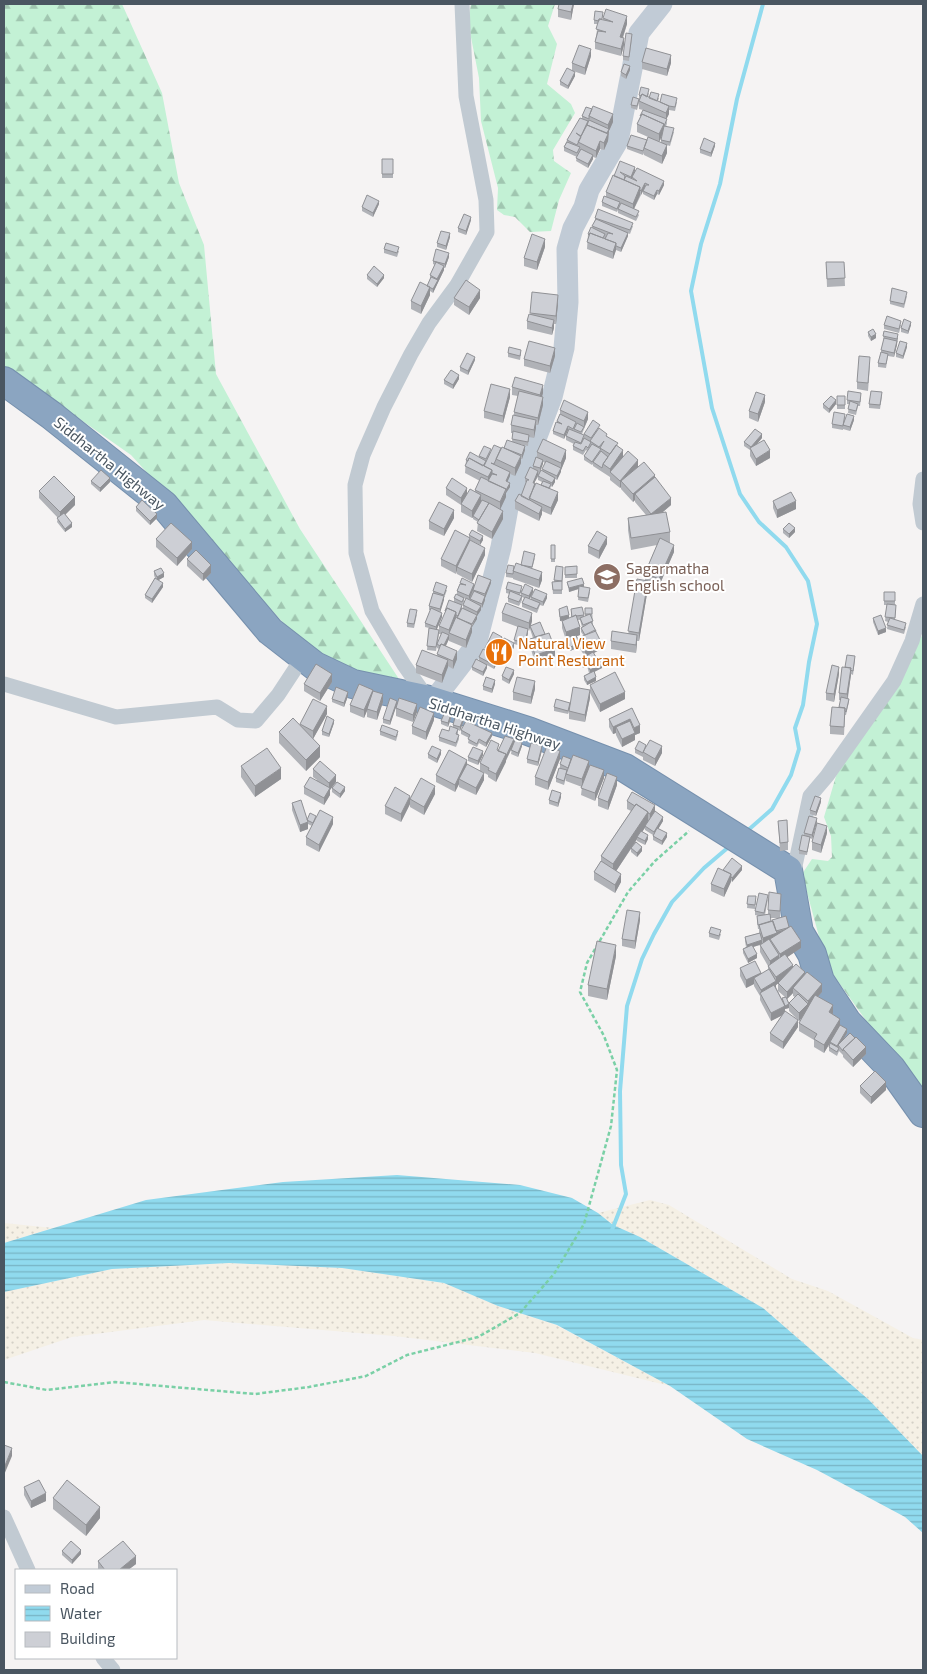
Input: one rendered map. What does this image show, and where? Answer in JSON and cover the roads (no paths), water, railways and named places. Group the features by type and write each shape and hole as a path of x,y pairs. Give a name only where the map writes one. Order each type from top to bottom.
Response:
{"highway":[{"name":"Siddhartha Highway","path":"4,381 51,415 164,505 270,631 315,666 353,684 431,701 528,731 625,768 790,877"},
{"path":"790,877 799,932 812,954 820,981 847,1022 891,1068 923,1113"}],"street":[{"path":"462,4 466,96 486,200 487,232 457,285 429,323 407,361 363,455 355,485 356,553 372,611 404,665 431,701 476,645 501,547 510,497 552,397 564,348 568,302 567,249 573,228 584,207 589,190 618,141 639,32 662,4"},
{"path":"923,479 920,504 923,524"},
{"path":"790,877 810,796 827,776 894,681 912,641 923,604"},
{"path":"4,684 116,717 218,707 238,720 256,721 278,694 303,657"},
{"path":"4,1517 28,1569"},
{"path":"104,1659 113,1670"}],"water":[{"path":"397,1175 520,1185 572,1198 598,1213 613,1225 640,1237 763,1308 869,1400 923,1456 923,1533 905,1517 817,1470 747,1439 670,1386 557,1325 498,1306 444,1283 342,1268 229,1263 112,1269 4,1292 4,1243 146,1200 283,1182"}],"waterway":[{"path":"746,832 772,809 791,775 799,749 795,728 803,705 817,624 808,581 786,547 759,522 740,494 712,408 691,291 701,244 720,184 737,99 763,4"},
{"path":"612,1230 626,1194 621,1165 620,1091 627,1006 642,959 672,902 704,868 731,845"}],"place":[{"name":"Sagarmatha English school","path":"607,577"},
{"name":"Natural View Point Resturant","path":"499,652"}]}
